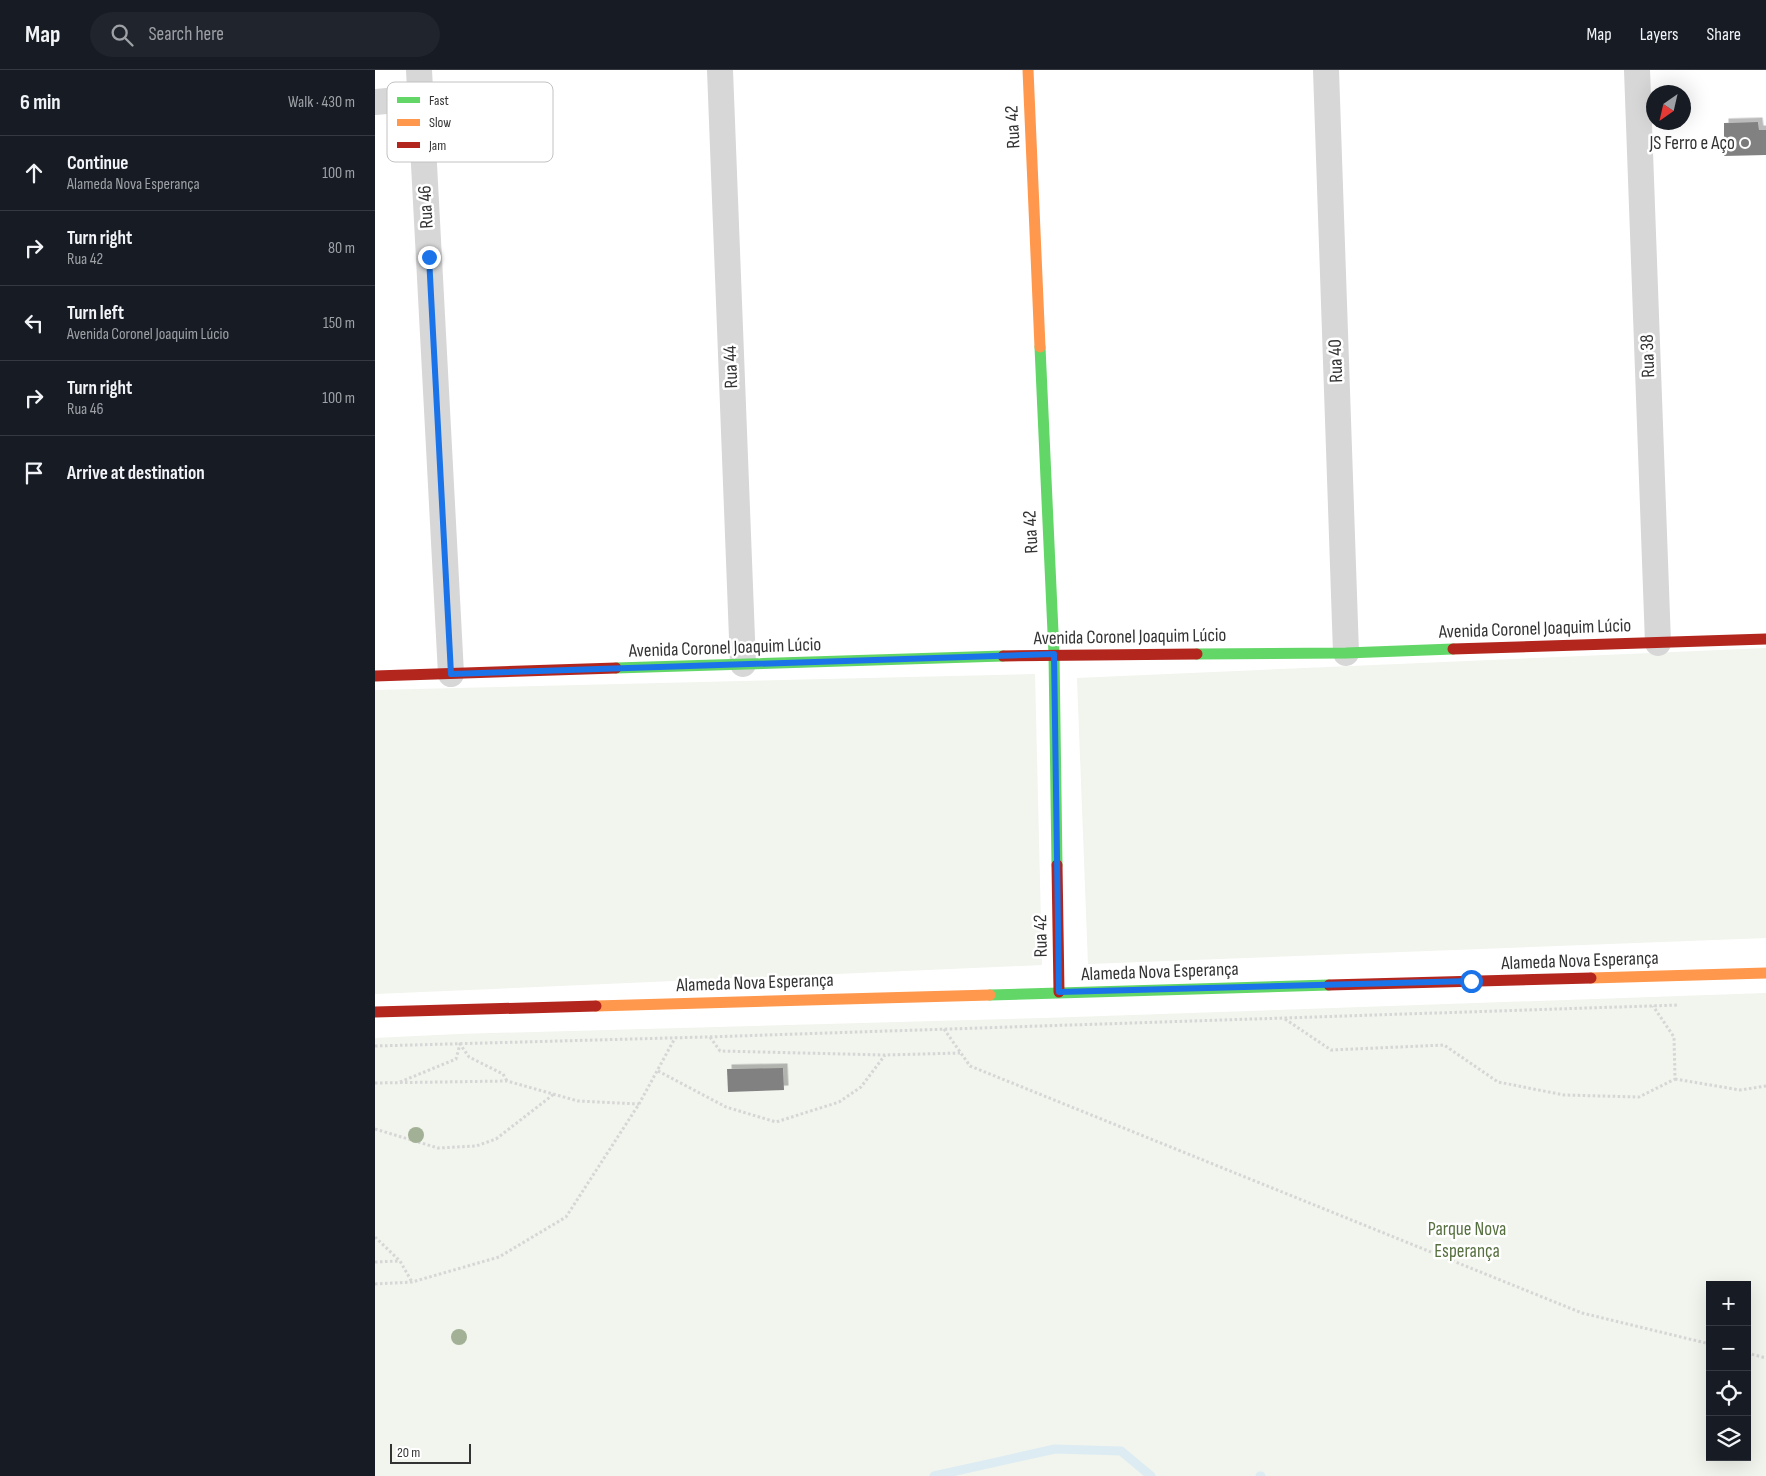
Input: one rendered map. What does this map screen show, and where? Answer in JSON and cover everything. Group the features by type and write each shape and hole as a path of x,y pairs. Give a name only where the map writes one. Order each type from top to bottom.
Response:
{"street":[{"name":"Rua 44","path":"720,70 743,664"},
{"name":"Rua 42","path":"1028,70 1054,654 1059,992"},
{"name":"Rua 40","path":"1325,70 1345,653"},
{"name":"Rua 38","path":"1637,70 1658,643"},
{"name":"Rua 46","path":"423,162 451,674"},
{"name":"Avenida Coronel Joaquim Lúcio","path":"375,676 1054,654 1345,653 1766,640"},
{"name":"Alameda Nova Esperança","path":"375,1012 1766,973"}],"path":[{"path":"375,1046 943,1030 1681,1005"},
{"path":"1653,1006 1674,1037 1675,1079"},
{"path":"1285,1018 1331,1050 1444,1045 1498,1082 1565,1095 1639,1097 1675,1079 1740,1090 1766,1086"},
{"path":"943,1030 970,1066 1582,1313 1706,1343"},
{"path":"710,1037 720,1051 885,1056 960,1052"},
{"path":"375,1284 412,1282 499,1257 567,1217 639,1104 675,1038"},
{"path":"460,1044 469,1057 503,1074 507,1081"},
{"path":"398,1083 456,1059 460,1044"},
{"path":"658,1071 726,1107 776,1122 839,1102 861,1087 885,1056"},
{"path":"375,1083 507,1081 578,1101 639,1104"},
{"path":"375,1129 438,1148 476,1146 496,1139 554,1094"},
{"path":"375,1236 400,1261 412,1282"},
{"path":"375,1262 400,1261"},
{"path":"1751,1354 1766,1358"}],"green space":[{"path":"1766,648 1766,938 1088,964 1077,678"},
{"path":"1035,674 1042,965 375,994 375,690"},
{"name":"Parque Nova Esperança","path":"1766,993 1766,1476 375,1476 375,1038 1045,1018"}],"building":[{"name":"JS Ferro e Aço","path":"1758,122 1759,130 1766,130 1766,155 1724,156 1724,123"},
{"path":"783,1068 784,1090 728,1092 727,1069"}],"waterway":[{"path":"934,1476 1055,1449 1121,1451 1151,1476"}],"traffic: fast":[{"path":"1040,347 1054,654 1057,865"},
{"path":"1197,654 1346,653 1453,649"},
{"path":"616,668 1003,656"},
{"path":"990,995 1329,985"}],"traffic: slow":[{"path":"1028,70 1040,347"},
{"path":"1591,978 1766,973"},
{"path":"596,1006 990,995"}],"traffic: jam":[{"path":"1453,649 1766,639"},
{"path":"1003,656 1197,654"},
{"path":"375,676 616,668"},
{"path":"1057,865 1059,992"},
{"path":"1329,985 1591,978"},
{"path":"375,1012 596,1006"}],"place":[{"name":"JS Ferro e Aço","path":"1745,143"}],"route":[{"path":"429,257 451,674 1054,654 1059,992 1471,981"}]}
